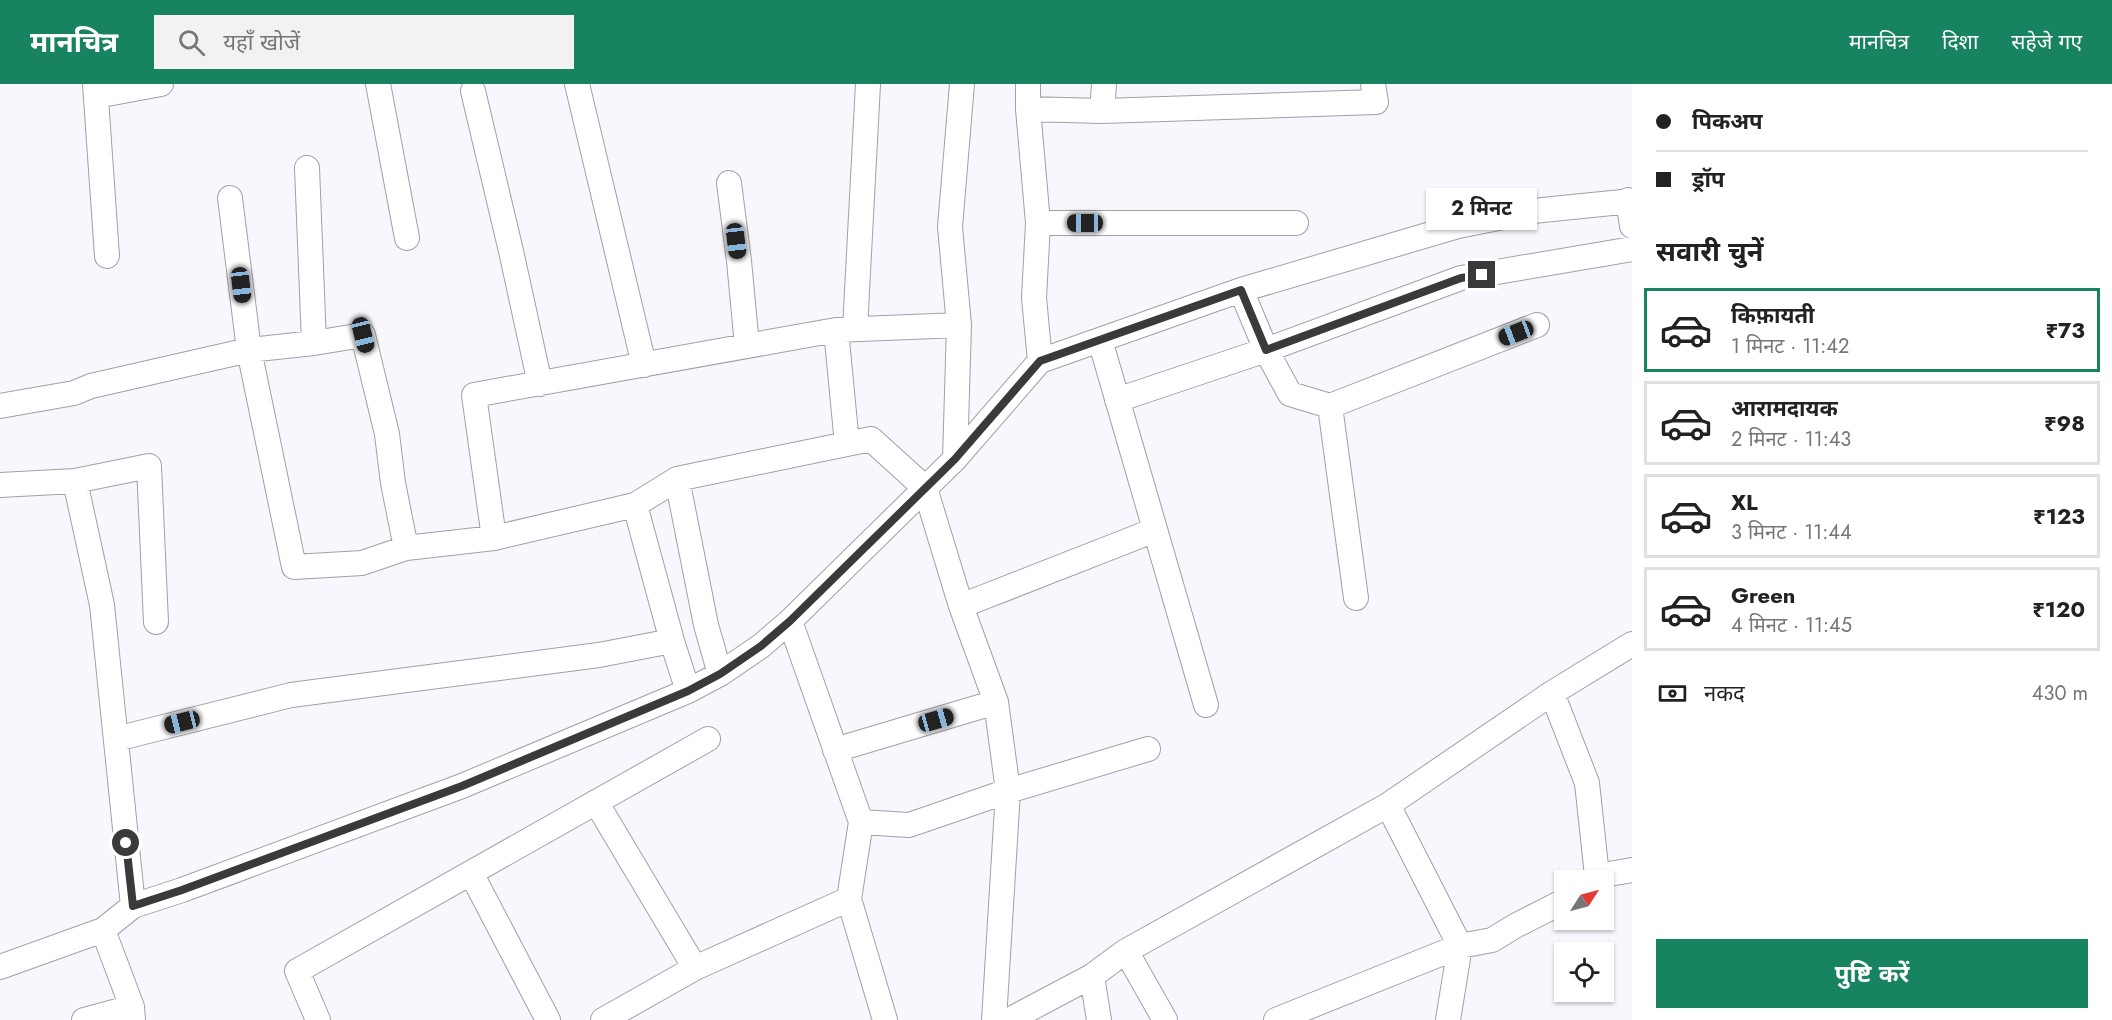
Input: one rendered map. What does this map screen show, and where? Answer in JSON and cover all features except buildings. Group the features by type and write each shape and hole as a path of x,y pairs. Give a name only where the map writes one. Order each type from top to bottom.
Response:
{"street":[{"path":"107,256 95,90 161,84"},
{"path":"378,84 407,238"},
{"path":"578,84 644,365"},
{"path":"847,444 846,329 868,84"},
{"path":"955,459 959,325 950,227 962,84"},
{"path":"1028,84 1038,223 1034,298 1040,361"},
{"path":"1102,111 1104,84"},
{"path":"1028,109 1102,111 1376,102 1373,84"},
{"path":"473,91 540,384"},
{"path":"307,168 314,343"},
{"path":"729,183 747,346"},
{"path":"230,198 249,350 294,567 362,563 406,548 494,538 635,505 677,479 872,440 925,488 961,606 996,702 1008,791 994,1020"},
{"path":"0,967 103,930 133,906 462,786 688,691 720,674 761,646 790,621 955,459 1040,361 1241,290 1458,226 1533,211 1630,201 1632,226"},
{"path":"1038,223 1296,223"},
{"path":"1117,400 1266,350 1461,278 1632,249"},
{"path":"1241,290 1266,350 1290,394 1330,406 1537,324"},
{"path":"494,538 474,395 846,329 959,325"},
{"path":"0,406 74,393 91,386 249,350 363,335 387,434 393,483 406,548"},
{"path":"1100,340 1206,705"},
{"path":"1330,406 1356,598"},
{"path":"0,484 75,481 149,466 156,622"},
{"path":"677,479 706,625 720,674"},
{"path":"75,481 102,605 133,906"},
{"path":"635,505 688,691"},
{"path":"961,606 1155,530"},
{"path":"790,621 861,822 849,899 885,1020"},
{"path":"116,739 291,695 599,655 672,641"},
{"path":"1009,1020 1092,976 1126,951 1388,806 1552,693 1632,644"},
{"path":"1552,693 1587,783 1594,870"},
{"path":"835,750 996,702"},
{"path":"318,1020 297,970 708,739"},
{"path":"861,822 909,825 1008,791 1148,749"},
{"path":"596,802 695,968"},
{"path":"1388,806 1460,946 1448,1020"},
{"path":"1614,874 1632,870"},
{"path":"471,873 548,1020"},
{"path":"603,1020 695,968 849,899"},
{"path":"1276,1020 1460,946 1492,940 1554,906"},
{"path":"84,1020 133,1014 103,930"},
{"path":"1126,951 1165,1020"},
{"path":"1092,976 1099,1020"}],"route":[{"path":"126,843 133,906 462,786 688,691 720,674 761,646 790,621 955,459 1040,361 1241,290 1266,350 1461,278 1482,275"}]}
